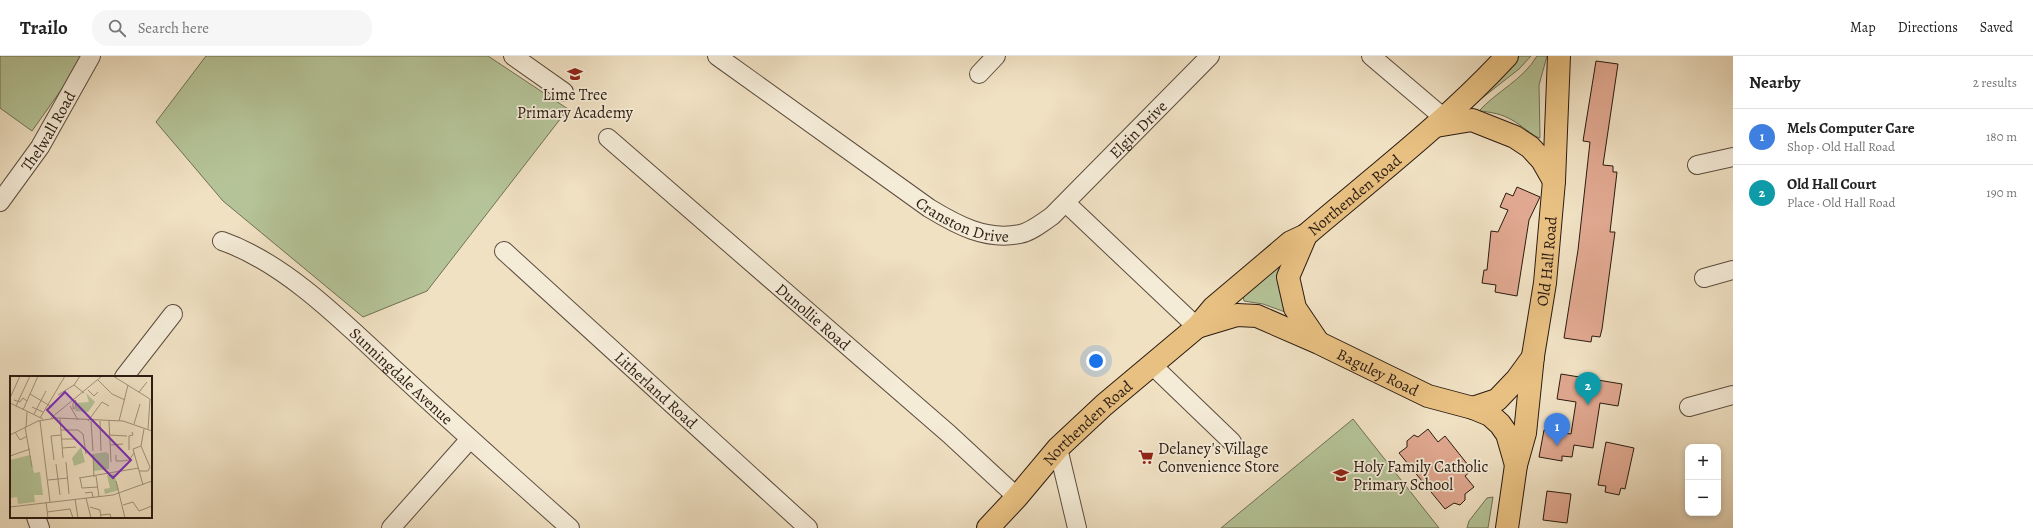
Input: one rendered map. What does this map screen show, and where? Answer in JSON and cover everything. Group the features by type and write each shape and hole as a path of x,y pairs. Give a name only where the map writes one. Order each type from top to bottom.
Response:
{"main road":[{"name":"Northenden Road","path":"988,528 1058,448 1104,405 1197,327 1225,297 1291,242 1306,236 1440,122 1480,86 1507,56"},
{"name":"Old Hall Road","path":"1507,528 1516,465 1525,433 1533,356 1545,284 1554,182 1559,56"},
{"path":"1440,122 1472,120 1515,137 1530,147 1542,160 1554,182"},
{"name":"Baguley Road","path":"1306,236 1288,277 1295,308 1319,343 1428,396 1473,408"},
{"name":"Northenden Road","path":"1197,327 1237,315 1257,316 1319,343"},
{"path":"1473,408 1497,400 1517,379 1533,356"},
{"name":"Old Hall Road","path":"1473,408 1490,415 1500,424 1506,434 1516,465"}],"street":[{"name":"Thelwall Road","path":"0,202 40,147 91,56"},
{"path":"513,56 564,92"},
{"name":"Cranston Drive","path":"718,56 929,208 956,225 976,232 999,235 1020,234 1052,216 1066,203"},
{"path":"979,74 996,56"},
{"name":"Elgin Drive","path":"1066,203 1210,56"},
{"path":"1372,56 1440,122"},
{"name":"Dunollie Road","path":"608,138 949,434 1017,496"},
{"path":"1697,165 1733,157"},
{"path":"1066,203 1197,327"},
{"name":"Sunningdale Avenue","path":"222,241 240,247 297,284 344,323 470,439 570,528"},
{"name":"Litherland Road","path":"504,251 808,528"},
{"path":"1704,278 1733,270"},
{"path":"125,376 173,314"},
{"path":"1152,365 1232,442"},
{"path":"1689,407 1733,395"},
{"path":"391,528 470,439"},
{"path":"1058,448 1077,528"},
{"path":"36,518 40,528"}],"green space":[{"path":"0,56 85,56 32,131 0,108"},
{"path":"206,56 488,56 568,109 427,291 363,317 223,201 156,122"},
{"path":"1518,56 1531,56 1519,69 1472,106"},
{"path":"1537,56 1547,56 1539,85 1540,138 1504,116 1479,111 1525,72"},
{"path":"1279,265 1280,291 1285,312 1263,304 1244,301 1243,295"},
{"name":"Holy Family Catholic Primary School","path":"1353,419 1439,528 1221,528"},
{"path":"1493,497 1488,528 1467,528 1469,521 1487,498"}],"building":[{"path":"1596,61 1618,64 1603,165 1613,166 1613,172 1617,172 1610,232 1615,232 1602,329 1600,337 1592,336 1591,342 1564,338 1578,250 1590,142 1583,141"},
{"path":"1517,187 1540,197 1529,220 1517,296 1495,292 1496,285 1482,283 1484,270 1487,270 1491,231 1498,232 1508,210 1500,207 1506,193 1513,196"},
{"path":"1561,374 1622,384 1618,406 1600,403 1593,448 1574,445 1572,457 1562,456 1562,461 1539,457 1544,430 1571,434 1576,402 1557,399"},
{"path":"1428,429 1438,442 1445,436 1472,470 1465,476 1474,487 1465,494 1465,500 1460,505 1454,503 1445,509 1399,453 1407,447 1407,441 1414,435 1418,437"},
{"path":"1606,442 1634,448 1625,489 1621,488 1619,495 1605,492 1606,486 1598,485"},
{"path":"1547,491 1571,494 1567,523 1543,520"}],"place":[{"name":"Lime Tree Primary Academy","path":"575,74"},
{"name":"Old Hall Court","path":"1588,405"},
{"name":"Mels Computer Care","path":"1557,446"},
{"name":"Delaney's Village Convenience Store","path":"1146,457"},
{"name":"Holy Family Catholic Primary School","path":"1341,475"}]}
